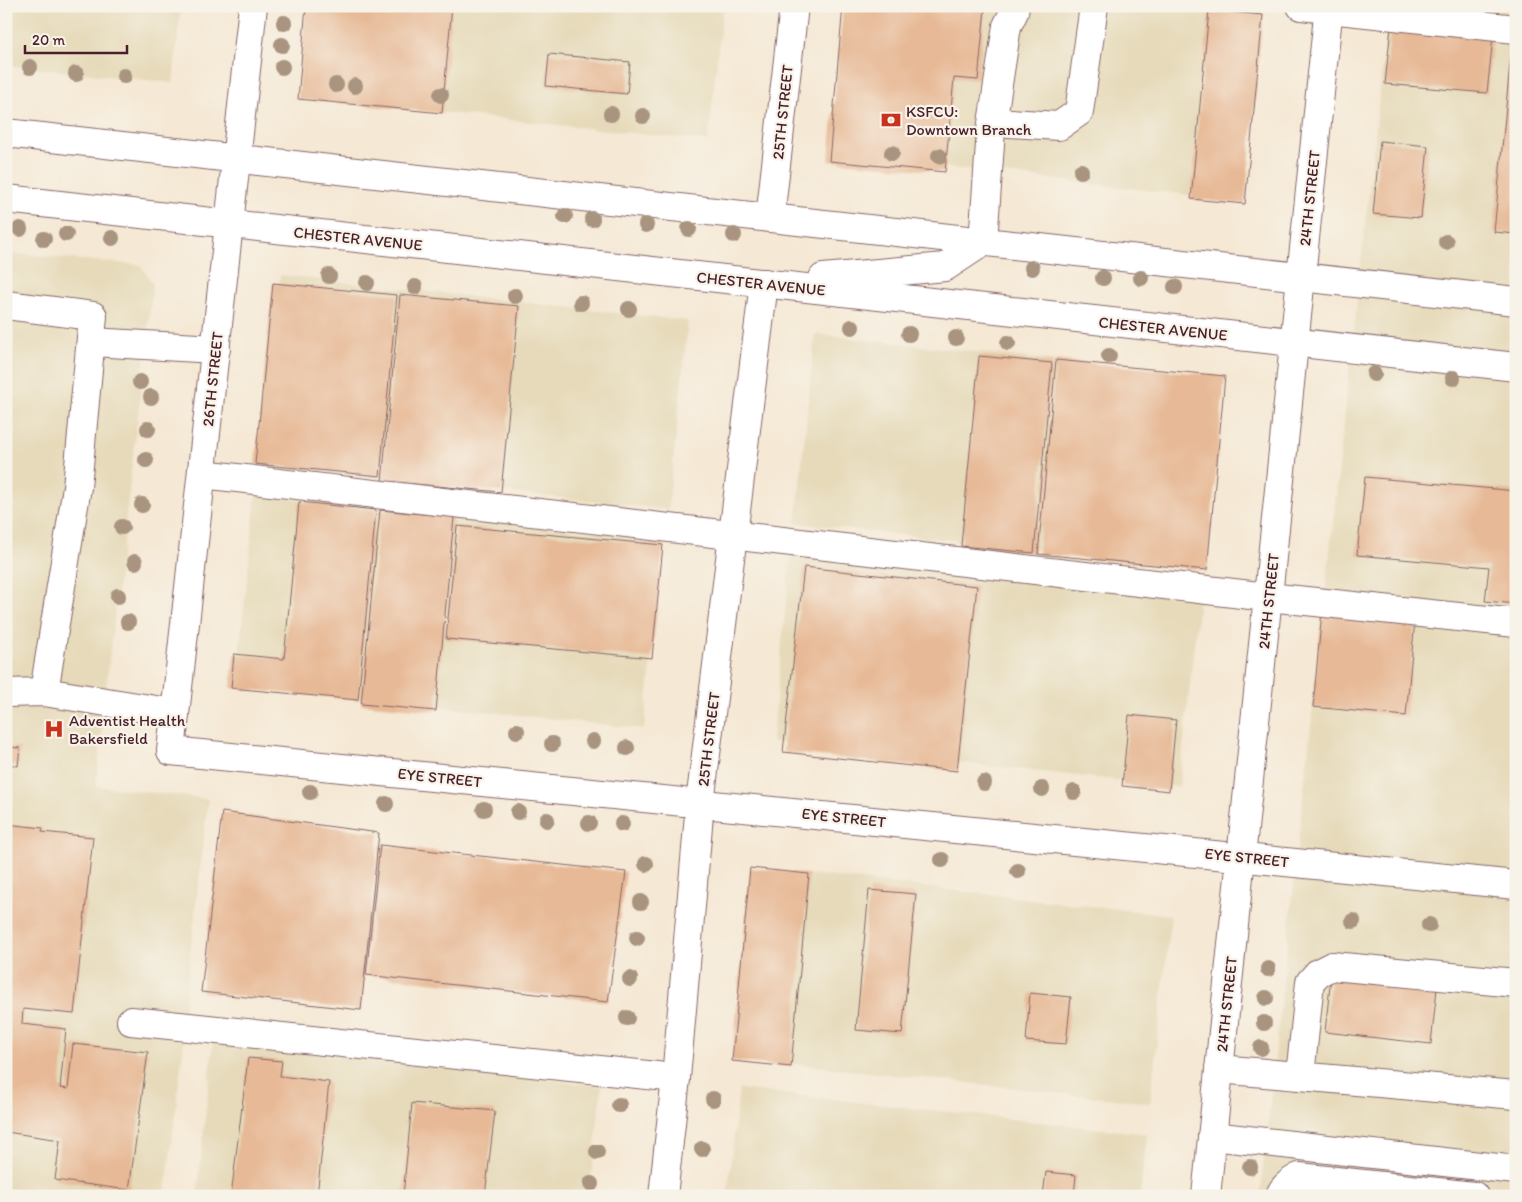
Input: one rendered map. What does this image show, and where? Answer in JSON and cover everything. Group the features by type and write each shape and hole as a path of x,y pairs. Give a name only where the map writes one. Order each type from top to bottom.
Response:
{"main road":[{"name":"26TH STREET","path":"171,751 253,6"},
{"name":"25TH STREET","path":"770,218 794,6"},
{"path":"993,122 1060,126 1079,112 1094,6"},
{"path":"1301,6 1516,29"},
{"name":"24TH STREET","path":"1206,1196 1329,8"},
{"path":"983,242 993,122 1007,26 1014,9"},
{"path":"6,133 1516,301"},
{"name":"CHESTER AVENUE","path":"6,199 1516,367"},
{"path":"764,284 945,267 983,242"},
{"name":"25TH STREET","path":"663,1196 676,1078 700,803 764,284"},
{"path":"6,305 93,316 77,487 44,692"},
{"path":"91,342 216,349"},
{"path":"202,474 1268,597 1516,623"},
{"path":"6,693 44,692 175,713"},
{"name":"EYE STREET","path":"171,751 1516,884"},
{"path":"1300,1076 1310,982 1318,973 1332,966 1516,983"},
{"path":"131,1022 676,1078"},
{"path":"1219,1069 1516,1096"},
{"path":"1212,1136 1516,1170"},
{"path":"1280,1196 1281,1192 1290,1182 1299,1177 1474,1196"}],"shaded area":[{"path":"6,6 181,6 173,83 6,65"},
{"path":"309,6 723,6 708,141 300,97"},
{"path":"852,6 1212,6 1264,12 1244,201 837,155"},
{"path":"1389,6 1516,6 1516,1196 1260,1196"},
{"name":"Adventist Health Bakersfield","path":"6,253 140,265 153,284 96,786 208,799 185,1002 183,1050 165,1196 6,1196"},
{"path":"280,275 688,321 668,510 260,464"},
{"path":"815,334 1223,379 1204,568 796,523"},
{"path":"256,495 664,540 644,729 236,684"},
{"path":"791,554 1199,599 1179,787 772,742"},
{"path":"763,869 1171,915 1150,1103 742,1058"},
{"path":"213,1043 602,1086 589,1196 197,1196"},
{"path":"739,1089 1147,1134 1140,1196 727,1196"}],"building":[{"path":"306,6 452,6 442,113 298,99"},
{"name":"KSFCU: Downtown Branch","path":"843,6 955,6 985,9 978,80 954,78 945,172 829,161"},
{"path":"1209,10 1263,15 1245,204 1191,199"},
{"path":"1391,27 1493,37 1487,93 1385,84"},
{"path":"1512,43 1516,43 1516,234 1494,232"},
{"path":"549,54 630,62 627,94 546,86"},
{"path":"1380,141 1428,146 1421,218 1373,214"},
{"path":"273,283 397,295 380,476 255,464"},
{"path":"400,295 519,306 501,492 382,481"},
{"path":"979,356 1052,363 1034,553 961,546"},
{"path":"1056,360 1225,376 1207,570 1038,554"},
{"path":"1365,477 1516,491 1516,604 1485,601 1489,567 1357,555"},
{"path":"299,502 376,510 358,700 231,688 234,654 284,659"},
{"path":"380,510 454,517 436,711 361,704"},
{"path":"457,526 663,545 652,658 446,639"},
{"path":"804,567 977,586 957,771 783,752"},
{"path":"1322,611 1415,620 1406,716 1313,707"},
{"path":"1129,715 1176,720 1169,791 1122,786"},
{"path":"6,747 20,748 18,766 8,764 8,767 6,767"},
{"path":"222,812 379,833 361,1010 201,992"},
{"path":"6,824 43,828 42,832 93,837 74,1014 23,1009 22,1024 66,1029 60,1088 68,1089 73,1044 148,1052 129,1190 55,1180 60,1140 6,1132"},
{"path":"380,845 626,872 608,1002 366,975"},
{"path":"750,868 809,874 791,1067 732,1061"},
{"path":"869,890 916,894 902,1034 856,1030"},
{"path":"1331,977 1437,989 1431,1044 1325,1032"},
{"path":"1030,993 1071,997 1066,1044 1026,1041"},
{"path":"248,1058 282,1061 280,1076 329,1082 317,1196 231,1196"},
{"path":"412,1103 495,1111 485,1196 403,1196"},
{"path":"1046,1172 1076,1175 1074,1196 1043,1196"}],"place":[{"name":"KSFCU: Downtown Branch","path":"891,120"},
{"name":"Adventist Health Bakersfield","path":"54,729"}]}
